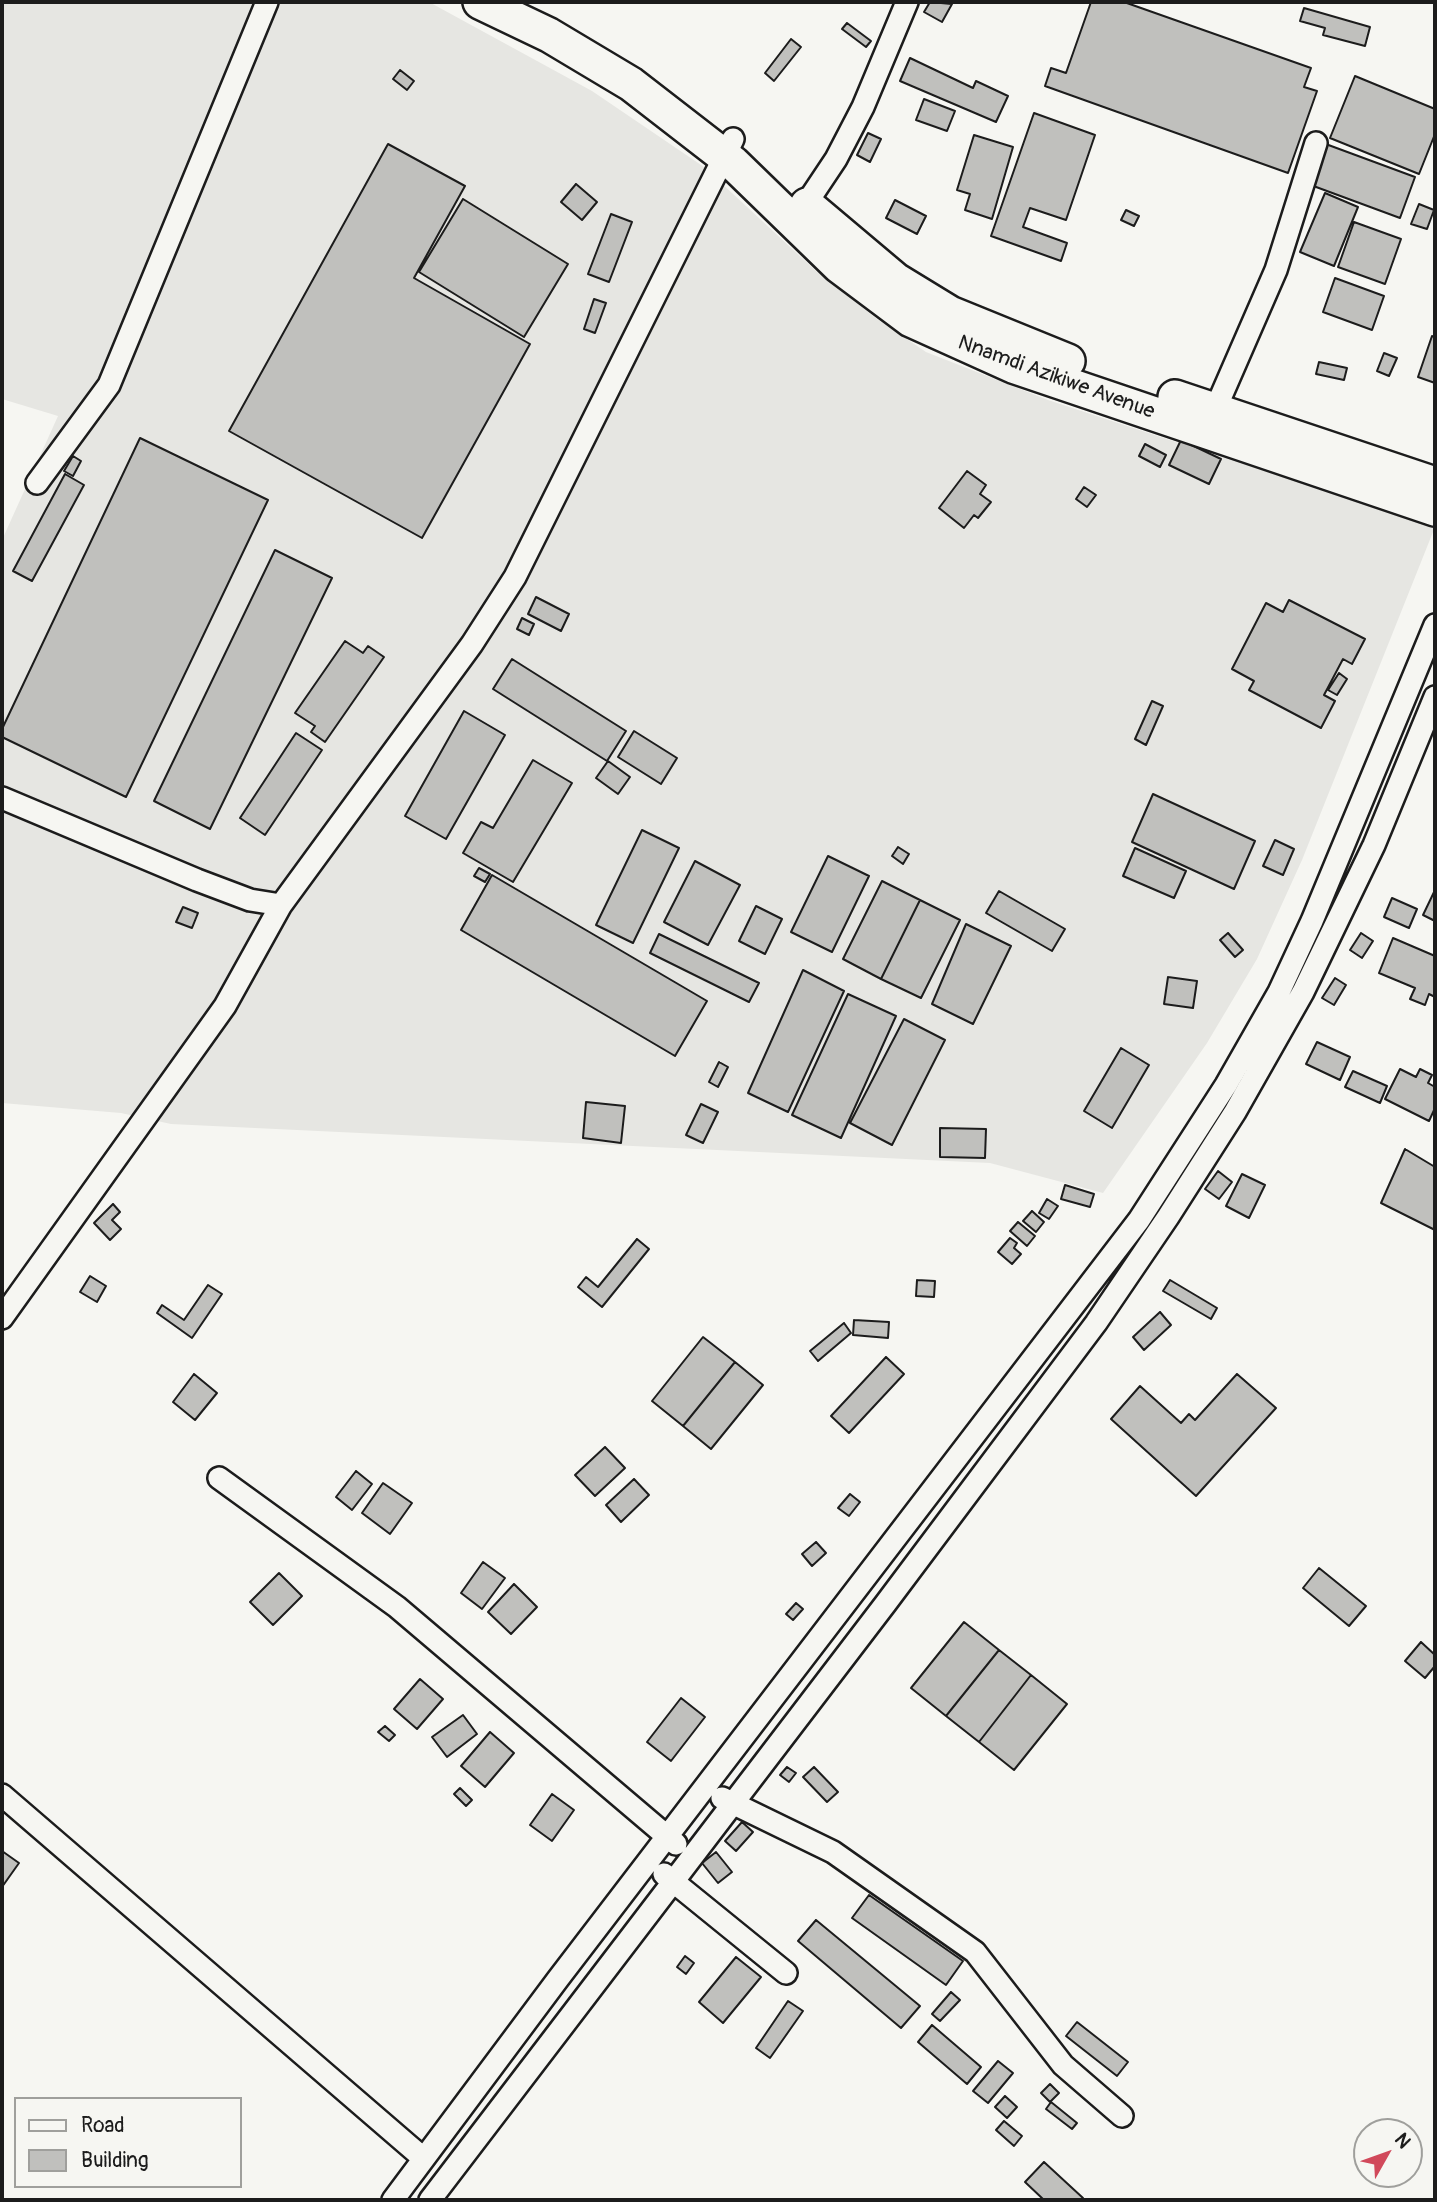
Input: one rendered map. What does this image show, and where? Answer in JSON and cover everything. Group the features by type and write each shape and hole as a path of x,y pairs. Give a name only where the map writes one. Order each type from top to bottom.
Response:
{"main road":[{"name":"Nnamdi Azikiwe Avenue","path":"480,2 549,35 729,148 806,204 896,280 950,313 1044,353 1435,484"},
{"name":"Nnamdi Azikiwe Avenue","path":"526,2 615,53 703,113 729,148 839,266 911,320 1013,366 1435,509"}],"street":[{"path":"37,483 109,385 267,2"},
{"path":"806,204 836,159 863,107 907,2"},
{"path":"1215,410 1276,271 1316,143"},
{"path":"2,1318 225,1006 281,905 471,644 515,577 729,148"},
{"path":"393,2200 1139,1220 1226,1085 1279,992 1312,920 1435,625"},
{"path":"430,2200 1096,1323 1235,1112 1275,1044 1374,845 1435,697"},
{"path":"2,798 197,880 250,900 281,905"},
{"path":"219,1478 397,1608 691,1857"},
{"path":"705,1788 732,1804 833,1852 975,1952 1063,2065 1122,2116"},
{"path":"2,1795 424,2158"},
{"path":"649,1861 786,1973"}],"shaded area":[{"path":"2,2 429,2 592,91 704,167 816,271 877,319 926,352 1048,400 1435,527 1302,860 1257,959 1207,1043 1103,1193 990,1163 171,1124 121,1113 2,1103 2,540 58,416 2,399"}],"building":[{"path":"930,2 952,4 942,22 924,12"},
{"path":"1091,2 1124,2 1311,68 1304,87 1317,91 1288,173 1045,86 1051,68 1066,73"},
{"path":"1304,8 1370,27 1365,46 1323,35 1325,28 1300,21"},
{"path":"847,23 871,41 866,47 842,29"},
{"path":"791,39 801,47 774,81 765,73"},
{"path":"910,58 973,88 976,81 1008,96 996,122 900,81"},
{"path":"400,70 414,81 407,90 393,79"},
{"path":"1355,76 1435,109 1435,134 1419,174 1330,138"},
{"path":"924,99 955,111 947,131 916,120"},
{"path":"1034,113 1095,135 1066,220 1030,208 1023,227 1067,243 1061,261 991,236"},
{"path":"868,133 881,139 870,162 857,155"},
{"path":"974,135 1013,147 992,219 965,210 970,194 957,190"},
{"path":"1323,143 1415,177 1400,218 1308,184"},
{"path":"388,144 465,186 414,278 530,344 422,538 229,431"},
{"path":"576,184 597,202 582,220 561,202"},
{"path":"1325,193 1358,207 1334,266 1300,252"},
{"path":"463,199 568,264 524,337 419,272"},
{"path":"895,200 926,216 917,234 886,218"},
{"path":"1419,204 1434,210 1427,229 1411,224"},
{"path":"1126,210 1139,216 1134,226 1121,220"},
{"path":"611,214 632,222 609,282 588,274"},
{"path":"1354,222 1401,239 1385,284 1338,267"},
{"path":"1335,278 1384,296 1372,330 1323,312"},
{"path":"594,299 606,303 595,333 584,329"},
{"path":"1432,336 1435,337 1435,383 1418,377"},
{"path":"1384,353 1397,358 1389,376 1377,371"},
{"path":"1319,362 1347,368 1344,380 1316,374"},
{"path":"140,438 268,500 126,797 2,737 2,729"},
{"path":"1181,440 1221,459 1209,484 1169,465"},
{"path":"1145,444 1166,455 1160,467 1139,456"},
{"path":"73,456 81,461 73,476 64,471"},
{"path":"967,471 986,485 980,494 991,502 978,518 974,515 964,528 939,508"},
{"path":"65,474 84,485 32,581 13,571"},
{"path":"1084,487 1096,495 1087,507 1076,499"},
{"path":"275,550 332,578 210,829 154,801"},
{"path":"536,597 569,614 561,631 528,614"},
{"path":"1289,600 1365,639 1352,664 1343,659 1324,695 1335,701 1321,728 1249,690 1254,681 1232,669 1266,603 1283,612"},
{"path":"522,618 534,624 529,635 517,629"},
{"path":"345,641 363,653 368,646 384,657 325,742 311,732 315,726 295,713"},
{"path":"512,659 626,731 607,761 493,689"},
{"path":"1339,673 1347,679 1337,695 1328,690"},
{"path":"1152,701 1163,706 1146,745 1135,739"},
{"path":"464,711 505,735 446,839 405,816"},
{"path":"634,731 677,758 661,784 618,757"},
{"path":"296,733 322,750 265,835 240,818"},
{"path":"533,760 572,783 513,882 463,853 481,822 493,828"},
{"path":"608,761 630,777 618,794 596,778"},
{"path":"1153,794 1255,841 1234,889 1132,842"},
{"path":"642,830 679,848 633,943 596,925"},
{"path":"1275,840 1294,849 1283,875 1263,866"},
{"path":"898,847 909,854 903,864 892,856"},
{"path":"1135,848 1186,871 1174,898 1123,876"},
{"path":"828,856 869,876 832,952 791,932"},
{"path":"695,861 740,885 708,945 664,922"},
{"path":"479,868 490,874 485,882 474,876"},
{"path":"492,875 707,1001 675,1056 461,930"},
{"path":"882,881 920,900 881,979 843,959"},
{"path":"1435,890 1435,921 1423,915"},
{"path":"999,891 1065,929 1052,951 986,913"},
{"path":"1392,898 1417,909 1409,928 1384,917"},
{"path":"920,900 960,920 921,998 881,979"},
{"path":"756,906 782,919 765,954 739,941"},
{"path":"183,907 198,913 192,928 176,922"},
{"path":"966,924 1011,946 973,1024 932,1004"},
{"path":"1228,933 1243,950 1235,957 1220,940"},
{"path":"1361,933 1373,941 1362,958 1350,950"},
{"path":"659,934 759,983 749,1002 650,953"},
{"path":"1393,938 1435,956 1435,997 1429,994 1425,1005 1410,999 1415,988 1379,973"},
{"path":"803,970 844,991 788,1112 748,1093"},
{"path":"1168,977 1197,981 1193,1008 1164,1004"},
{"path":"1335,978 1346,985 1334,1005 1322,998"},
{"path":"848,994 896,1016 841,1138 792,1115"},
{"path":"904,1019 945,1040 892,1145 850,1123"},
{"path":"1317,1042 1350,1057 1340,1080 1306,1064"},
{"path":"1121,1048 1149,1065 1112,1128 1084,1111"},
{"path":"719,1062 728,1067 718,1087 709,1082"},
{"path":"1400,1069 1416,1077 1420,1069 1432,1075 1428,1083 1435,1087 1435,1108 1429,1121 1385,1099"},
{"path":"1353,1071 1387,1086 1380,1103 1345,1087"},
{"path":"586,1102 625,1106 621,1143 583,1138"},
{"path":"701,1104 718,1112 703,1143 686,1135"},
{"path":"940,1128 986,1129 985,1158 940,1157"},
{"path":"1405,1149 1435,1167 1435,1230 1381,1203"},
{"path":"1218,1171 1232,1182 1219,1199 1205,1189"},
{"path":"1242,1174 1265,1185 1249,1218 1226,1206"},
{"path":"1065,1185 1094,1194 1090,1207 1061,1199"},
{"path":"1047,1199 1058,1206 1049,1219 1039,1213"},
{"path":"113,1204 120,1212 112,1220 121,1229 110,1240 94,1223"},
{"path":"1032,1211 1044,1222 1036,1232 1023,1221"},
{"path":"1018,1222 1035,1236 1027,1246 1010,1231"},
{"path":"1010,1238 1017,1243 1014,1248 1021,1254 1012,1264 998,1252"},
{"path":"637,1239 649,1249 602,1307 578,1287 586,1277 598,1287"},
{"path":"90,1276 106,1286 97,1302 80,1292"},
{"path":"917,1280 935,1281 934,1297 916,1296"},
{"path":"1170,1280 1217,1308 1211,1319 1163,1291"},
{"path":"208,1285 222,1294 192,1338 157,1313 162,1305 184,1320"},
{"path":"1160,1312 1171,1325 1144,1350 1133,1337"},
{"path":"854,1320 889,1322 888,1338 853,1335"},
{"path":"844,1323 851,1333 818,1361 810,1351"},
{"path":"703,1337 735,1362 683,1426 652,1401"},
{"path":"886,1357 904,1374 849,1433 831,1416"},
{"path":"735,1362 763,1385 711,1449 683,1426"},
{"path":"194,1374 217,1393 195,1420 173,1402"},
{"path":"1237,1374 1276,1408 1196,1496 1111,1419 1140,1386 1181,1423 1189,1414 1195,1420"},
{"path":"605,1447 625,1468 595,1496 575,1475"},
{"path":"356,1471 372,1484 352,1510 336,1497"},
{"path":"634,1479 649,1495 621,1522 606,1505"},
{"path":"383,1483 412,1503 390,1534 362,1513"},
{"path":"850,1494 860,1502 849,1516 838,1508"},
{"path":"816,1542 826,1553 812,1566 802,1554"},
{"path":"483,1562 505,1578 482,1609 461,1593"},
{"path":"1319,1568 1366,1606 1349,1626 1303,1588"},
{"path":"279,1573 302,1596 273,1625 250,1602"},
{"path":"514,1584 537,1607 511,1634 488,1612"},
{"path":"796,1603 803,1609 793,1620 786,1614"},
{"path":"964,1622 999,1650 946,1716 911,1688"},
{"path":"1421,1642 1435,1655 1435,1666 1425,1678 1405,1661"},
{"path":"999,1650 1031,1675 979,1742 946,1716"},
{"path":"1031,1675 1067,1704 1014,1770 979,1742"},
{"path":"420,1679 443,1699 417,1729 394,1709"},
{"path":"681,1698 705,1717 671,1761 647,1742"},
{"path":"463,1715 477,1734 447,1757 432,1737"},
{"path":"385,1726 395,1735 389,1741 378,1732"},
{"path":"490,1732 514,1753 485,1787 461,1766"},
{"path":"787,1767 796,1773 789,1782 780,1775"},
{"path":"814,1767 838,1792 827,1802 803,1777"},
{"path":"460,1788 472,1800 466,1806 454,1794"},
{"path":"552,1794 574,1810 552,1841 530,1825"},
{"path":"742,1822 753,1832 736,1851 725,1841"},
{"path":"2,1851 19,1863 2,1887"},
{"path":"716,1852 732,1872 718,1883 702,1863"},
{"path":"869,1895 963,1961 946,1985 852,1918"},
{"path":"816,1920 920,2006 901,2028 798,1941"},
{"path":"685,1956 694,1963 686,1974 677,1967"},
{"path":"736,1957 761,1977 723,2023 699,2002"},
{"path":"951,1992 960,2000 940,2021 932,2014"},
{"path":"788,2001 803,2011 770,2058 756,2048"},
{"path":"1077,2022 1128,2062 1117,2076 1066,2036"},
{"path":"932,2025 981,2067 967,2084 918,2042"},
{"path":"998,2061 1013,2073 988,2103 973,2091"},
{"path":"1050,2084 1059,2093 1050,2102 1041,2093"},
{"path":"1005,2096 1017,2107 1007,2118 995,2107"},
{"path":"1051,2102 1077,2123 1072,2129 1046,2109"},
{"path":"1004,2121 1022,2136 1014,2146 996,2130"},
{"path":"1044,2162 1083,2198 1044,2200 1025,2182"}]}
